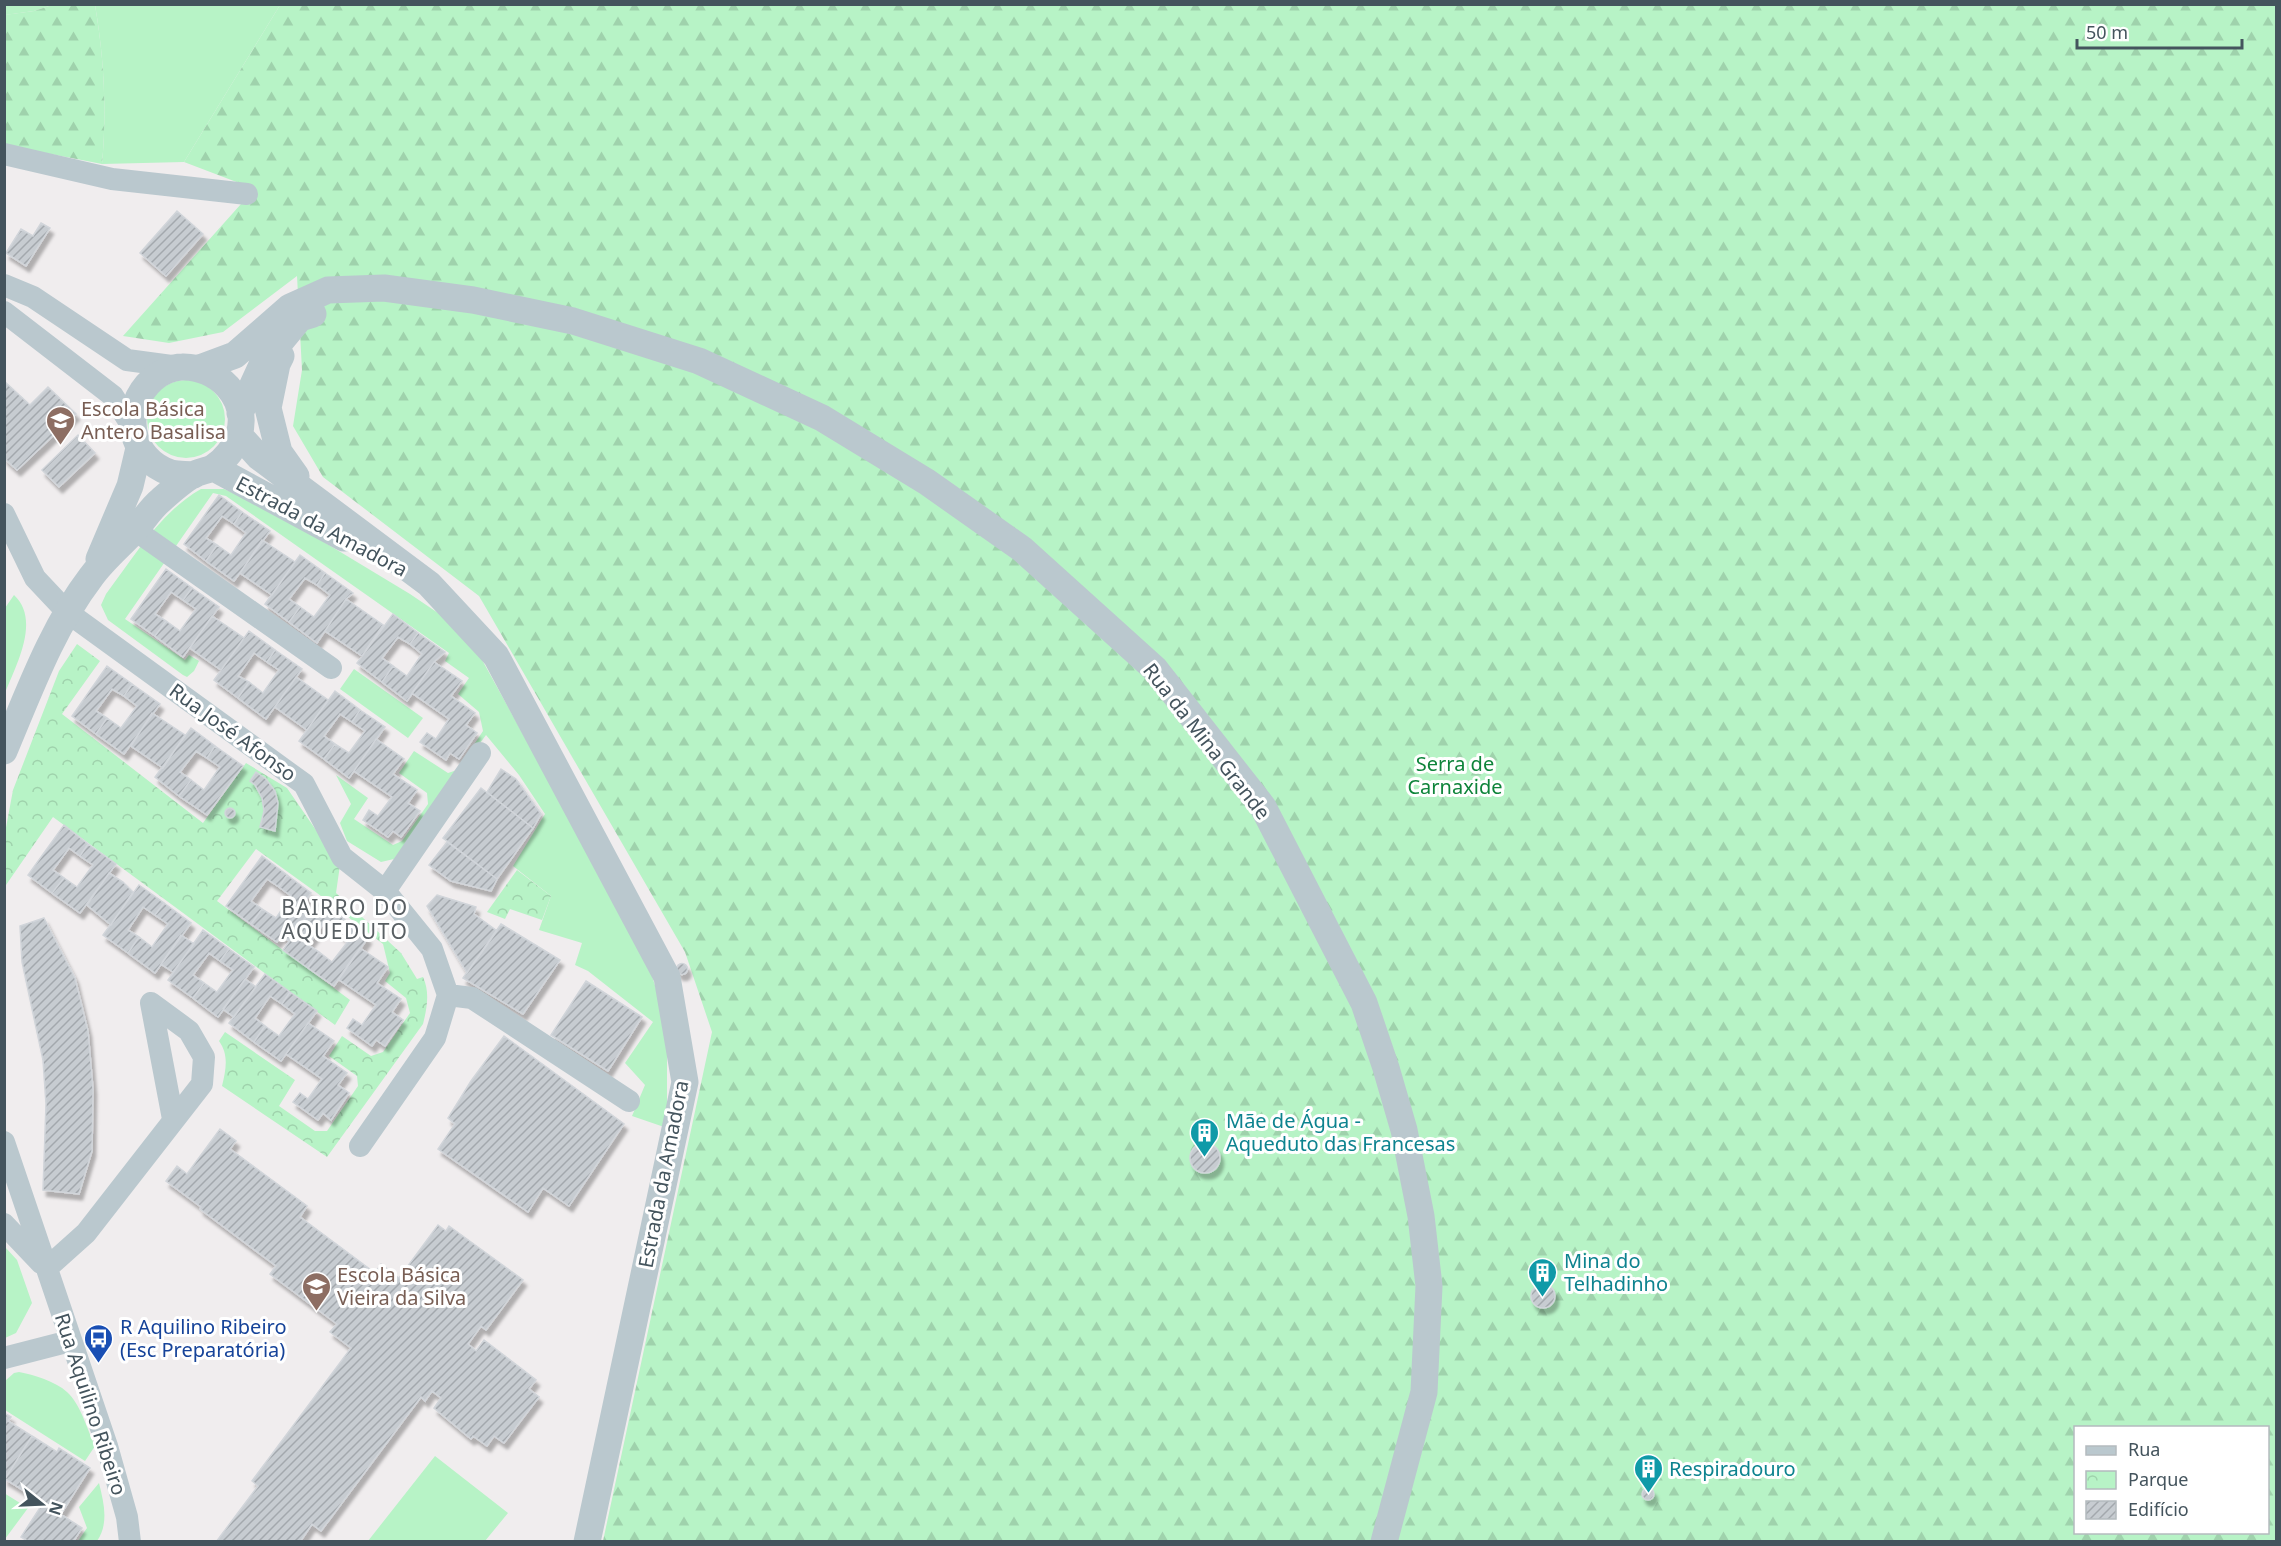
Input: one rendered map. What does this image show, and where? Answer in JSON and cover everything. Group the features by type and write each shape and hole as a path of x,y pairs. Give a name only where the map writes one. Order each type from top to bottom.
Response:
{"street":[{"path":"4,154 112,179 247,194"},
{"path":"4,285 33,297 127,360 190,368 219,377 233,393 240,424"},
{"name":"Rua da Mina Grande","path":"300,318 384,288"},
{"name":"Rua da Mina Grande","path":"190,368 235,355 290,307 328,290 384,288 473,300 573,321 699,361 822,418 927,482 1022,549 1155,669 1263,807 1364,1003 1404,1130 1421,1216 1429,1286 1424,1392 1384,1542"},
{"path":"4,312 113,396 153,464 172,474 204,471"},
{"path":"4,751 32,684 67,612 91,576 159,501 230,454 263,363 300,318"},
{"path":"300,318 277,364 268,408 279,452 312,496"},
{"path":"91,576 130,486 136,438 134,407 143,388 159,374 190,368"},
{"name":"Estrada da Amadora","path":"240,424 259,457 429,584 496,656 667,977 685,1082 587,1542"},
{"name":"Estrada da Amadora","path":"204,471 429,584"},
{"name":"Rua José Afonso","path":"4,514 35,578 67,612 304,784 342,857 385,891 432,949 448,994"},
{"path":"135,530 331,668"},
{"path":"385,891 480,753"},
{"path":"360,1146 435,1038 448,994 472,998 629,1101"},
{"path":"47,1268 86,1233 173,1119"},
{"name":"Rua Aquilino Ribeiro","path":"4,1142 107,1446 127,1517 129,1542"},
{"name":"Rua Aquilino Ribeiro","path":"4,1224 47,1268"},
{"path":"4,1358 70,1341"}],"green space":[{"path":"4,5 52,5 34,11 5,15"},
{"path":"52,5 95,5 104,84 102,164 5,145 4,15 34,11"},
{"path":"95,5 280,5 184,162 102,164 104,84"},
{"name":"Serra de Carnaxide","path":"280,5 2276,5 2276,1541 603,1541 712,1032 685,952 479,596 323,477 293,426 302,370 297,276 223,332 169,343 123,336 241,204 247,186 184,162"},
{"path":"178,380 194,380 208,386 219,397 225,411 225,427 219,441 208,452 194,458 178,458 164,452 153,441 147,427 147,411 153,397 164,386"},
{"path":"201,489 224,489 262,506 304,530 444,617 481,658 576,830 652,976 667,1023 667,1128 632,1116 645,1085 625,1063 653,1022 588,971 575,965 582,943 539,930 551,896 513,866 545,814 519,775 486,735 394,859 381,862 347,841 340,823 351,804 336,775 368,798 354,819 393,845 402,841 428,804 427,793 399,773 414,751 448,773 457,770 483,731 479,712 458,694 469,678 445,661 449,653 226,496 213,493 125,619 185,660 189,655 199,661 194,671 187,677 183,675 108,620 101,605 106,594 160,523 186,499"},
{"path":"14,595 22,605 26,617 26,630 20,656 5,693 5,608"},
{"path":"77,644 100,661 62,714 203,823 246,763 287,788 340,865 336,893 401,953 417,979 423,977 427,1006 423,1024 327,1157 222,1086 225,1057 219,1041 225,1032 295,1080 279,1106 315,1131 327,1131 358,1086 357,1076 329,1056 342,1036 371,1056 383,1052 410,1013 406,998 385,981 390,973 383,944 256,849 217,901 350,1000 335,1025 53,817 5,884 5,833 13,790 59,671"},
{"path":"354,669 423,718 408,738 340,689"},
{"path":"517,870 551,896 542,920 510,909 505,919 487,912"},
{"path":"5,1247 17,1260 32,1303 16,1333 5,1338"},
{"path":"19,1372 50,1382 62,1388 72,1397 95,1446 85,1461 5,1410 5,1381 14,1373"},
{"path":"435,1456 508,1513 485,1541 368,1541"},
{"path":"99,1483 104,1513 101,1534 97,1541 78,1541 87,1528 79,1507"},
{"path":"4,1493 28,1508 5,1539 4,1538"}],"building":[{"path":"177,211 203,234 166,276 140,253"},
{"path":"41,223 50,228 26,266 6,253 21,229 33,236"},
{"path":"4,381 30,405 48,387 76,414 17,470 4,458"},
{"path":"78,435 95,453 59,487 42,470"},
{"path":"219,495 242,512 234,524 222,516 206,538 217,545 206,561 184,544"},
{"path":"242,512 270,531 234,581 206,561 217,545 231,555 246,533 234,524"},
{"path":"262,540 295,562 272,595 240,573"},
{"path":"300,555 325,573 317,585 305,578 289,599 300,607 289,622 265,604"},
{"path":"166,569 192,588 183,600 171,592 155,614 166,621 155,636 131,619"},
{"path":"325,573 353,593 346,599 317,643 289,622 300,607 314,617 330,595 317,585"},
{"path":"192,588 219,607 183,657 155,636 166,621 180,631 196,609 183,600"},
{"path":"346,599 383,625 362,656 325,631"},
{"path":"393,614 418,633 410,644 398,637 382,658 393,666 382,682 357,663"},
{"path":"212,616 244,638 221,670 190,648"},
{"path":"249,631 275,650 267,662 254,653 238,676 249,682 238,698 214,680"},
{"path":"418,633 445,652 434,662 407,701 382,682 393,666 407,676 422,654 410,644"},
{"path":"275,650 302,669 266,719 238,698 249,682 263,693 279,670 267,662"},
{"path":"434,662 462,681 451,696 475,713 466,725 477,733 459,759 450,753 446,760 420,742 427,733 436,739 449,719 412,693"},
{"path":"107,666 132,684 124,696 112,689 96,711 107,718 96,734 72,716"},
{"path":"296,677 328,700 307,730 275,707"},
{"path":"132,684 160,704 124,754 96,734 107,718 121,728 137,706 124,696"},
{"path":"335,691 360,710 352,722 340,714 324,736 335,744 324,759 299,741"},
{"path":"360,710 385,727 349,778 324,759 335,744 349,753 365,731 352,722"},
{"path":"152,713 185,735 163,768 131,746"},
{"path":"191,728 215,746 207,758 196,751 180,772 191,780 179,796 155,777"},
{"path":"376,739 404,759 393,774 417,790 408,803 420,811 401,837 393,831 388,837 363,820 369,810 378,816 392,797 354,771"},
{"path":"215,746 243,766 207,815 179,796 191,780 204,790 220,767 207,758"},
{"path":"501,769 516,779 541,814 533,828 487,792"},
{"path":"256,772 266,779 275,791 278,803 275,831 260,827 264,811 262,798 250,781"},
{"path":"481,788 533,828 497,879 443,838"},
{"path":"230,808 234,809 234,817 230,818 226,817 225,813 226,809"},
{"path":"64,825 88,844 80,856 69,848 53,870 64,878 52,893 28,875"},
{"path":"447,842 497,879 491,891 451,881 429,865"},
{"path":"88,844 116,864 80,913 52,893 64,878 77,887 93,865 80,856"},
{"path":"262,856 287,875 279,887 267,879 251,901 262,909 251,924 226,906"},
{"path":"109,873 133,892 111,925 87,905"},
{"path":"287,875 311,893 277,942 251,924 262,909 276,918 291,896 279,887"},
{"path":"139,885 164,903 155,915 143,907 128,930 139,937 128,953 103,935"},
{"path":"437,895 476,907 474,914 497,931 467,973 427,906"},
{"path":"319,900 344,919 335,931 324,923 308,945 319,952 308,968 283,950"},
{"path":"164,903 191,923 155,973 128,953 139,937 152,947 168,924 155,915"},
{"path":"303,904 311,909 289,941 281,936"},
{"path":"44,918 75,978 88,1031 93,1089 92,1151 79,1194 43,1190 46,1104 43,1060 22,962 20,926"},
{"path":"344,919 368,938 334,986 308,968 319,952 332,962 349,940 335,931"},
{"path":"501,924 560,960 523,1014 463,978"},
{"path":"203,930 229,949 220,961 209,953 193,975 204,983 193,998 168,980"},
{"path":"181,935 194,944 173,972 161,964"},
{"path":"360,948 388,967 377,983 401,999 392,1012 403,1020 385,1046 376,1040 372,1046 347,1028 353,1019 362,1025 376,1005 338,979"},
{"path":"229,949 254,967 218,1017 193,998 204,983 217,992 233,970 220,961"},
{"path":"682,964 686,965 686,973 682,974 678,973 677,969 678,965"},
{"path":"265,974 290,992 282,1004 270,996 255,1018 265,1026 254,1042 229,1023"},
{"path":"245,979 256,987 234,1017 223,1009"},
{"path":"586,981 642,1017 608,1071 551,1035"},
{"path":"290,992 317,1011 281,1061 254,1042 265,1026 279,1036 295,1014 282,1004"},
{"path":"308,1023 334,1041 323,1056 347,1073 338,1085 349,1093 331,1120 323,1113 318,1120 293,1102 300,1093 308,1099 322,1079 286,1054"},
{"path":"504,1036 624,1124 569,1206 543,1188 528,1212 438,1149 455,1124 448,1118 471,1081"},
{"path":"220,1129 236,1141 230,1149 307,1206 300,1217 375,1273 381,1264 399,1278 438,1225 446,1231 449,1226 523,1280 486,1330 481,1326 468,1344 476,1351 484,1340 536,1380 529,1389 539,1397 504,1443 494,1436 487,1446 473,1436 471,1439 434,1408 441,1398 432,1391 425,1401 421,1397 321,1531 312,1524 300,1542 216,1542 258,1486 252,1481 351,1348 330,1332 337,1324 270,1274 276,1266 166,1181 177,1166 187,1174"},
{"name":"Mãe de Água - Aqueduto das Francesas","path":"1205,1143 1216,1147 1220,1158 1216,1169 1205,1173 1194,1169 1190,1158 1194,1147"},
{"name":"Mina do Telhadinho","path":"1543,1284 1552,1287 1555,1296 1552,1305 1543,1308 1534,1305 1531,1296 1534,1287"},
{"path":"4,1413 11,1417 8,1421 32,1436 5,1479"},
{"path":"32,1436 57,1452 59,1448 90,1468 61,1514 5,1479"},
{"name":"Respiradouro","path":"1648,1488 1654,1494 1648,1500 1642,1494"},
{"path":"43,1503 82,1528 73,1542 29,1542 21,1537"}],"place":[{"name":"Escola Básica Antero Basalisa","path":"60,446"},
{"name":"Mãe de Água - Aqueduto das Francesas","path":"1205,1158"},
{"name":"Mina do Telhadinho","path":"1543,1298"},
{"name":"Escola Básica Vieira da Silva","path":"316,1312"},
{"name":"R Aquilino Ribeiro (Esc Preparatória)","path":"99,1364"},
{"name":"Respiradouro","path":"1648,1494"}],"district":[{"name":"BAIRRO DO AQUEDUTO","path":"345,919"}]}
